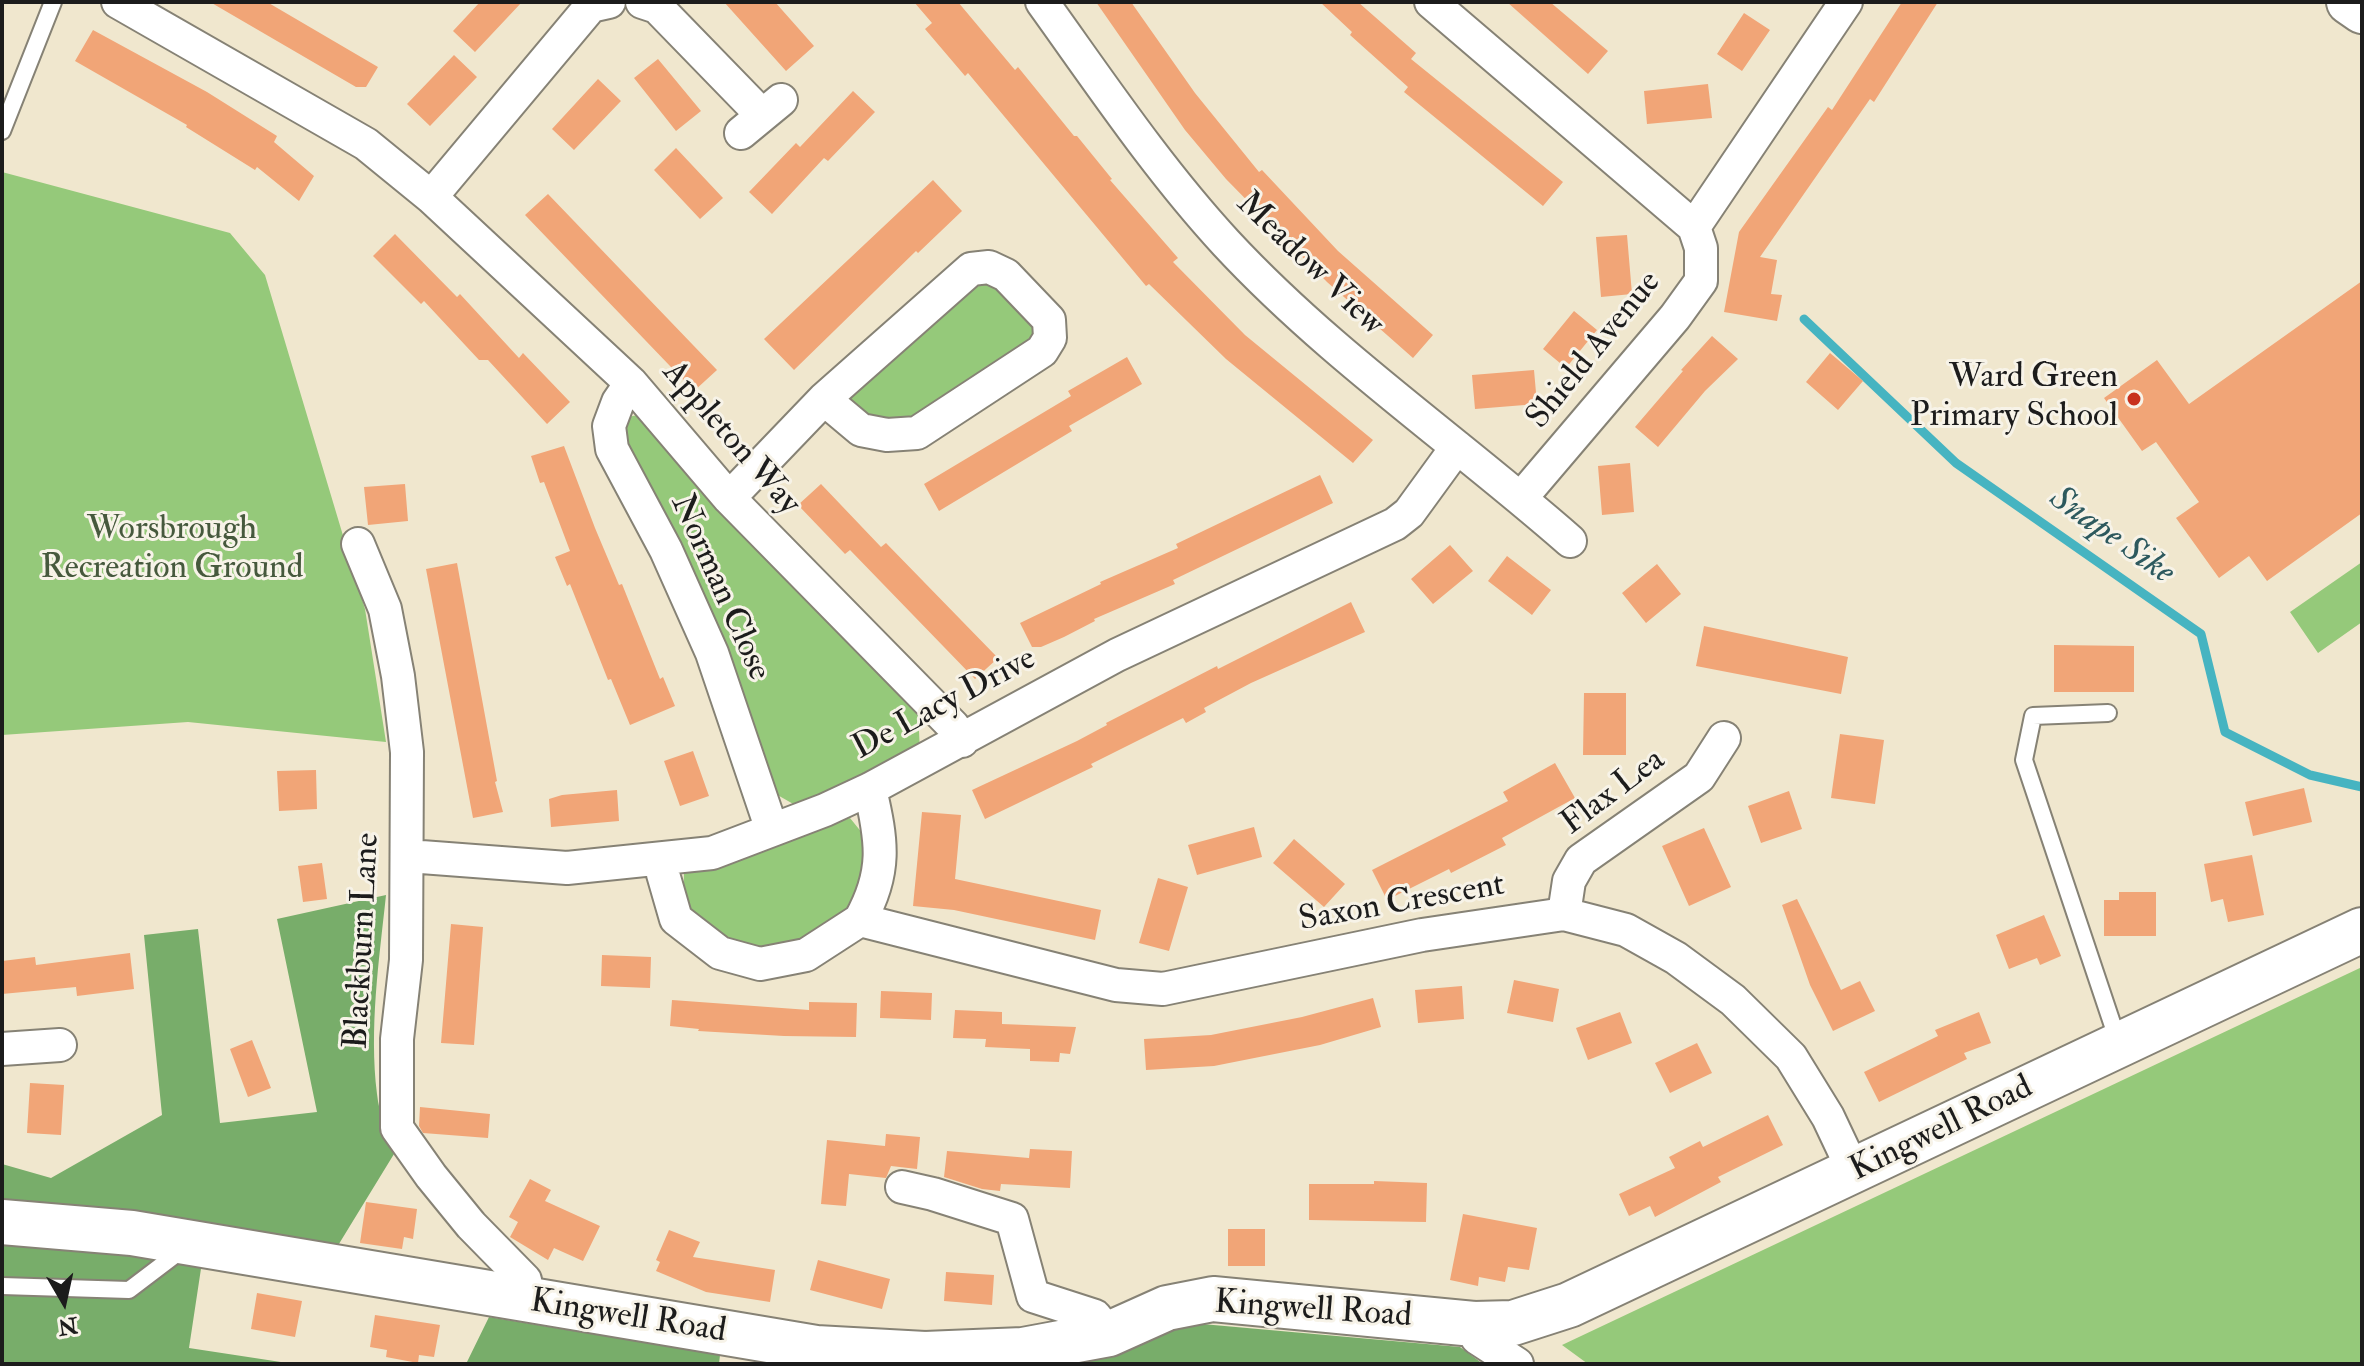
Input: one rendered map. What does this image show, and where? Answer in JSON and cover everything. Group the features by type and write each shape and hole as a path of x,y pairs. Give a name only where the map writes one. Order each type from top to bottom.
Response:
{"street":[{"name":"Appleton Way","path":"118,2 366,144 431,197 631,383 729,498 953,726 962,741"},
{"path":"642,2 657,7 761,116"},
{"name":"Meadow View","path":"1042,2 1160,167 1227,244 1280,297 1570,541"},
{"path":"1431,2 1694,227 1846,2"},
{"path":"2349,2 2362,11"},
{"path":"431,197 595,3"},
{"name":"Shield Avenue","path":"1521,498 1675,317 1701,281 1701,248 1694,227"},
{"path":"729,498 824,399 971,269 989,267 1006,275 1049,320 1050,338 1042,351 917,433 887,435 861,430 824,399"},
{"name":"Norman Close","path":"631,383 618,402 609,426 612,449 666,550 712,653 772,830"},
{"name":"De Lacy Drive","path":"408,856 567,868 662,860 712,853 825,810 962,741 1117,655 1395,524 1409,513 1457,447"},
{"name":"Blackburn Lane","path":"358,544 385,609 398,676 407,752 406,960 397,1039 397,1128 471,1225 525,1280 528,1301"},
{"name":"Flax Lea","path":"1564,914 1569,881 1581,860 1699,777 1724,738"},
{"path":"662,860 676,919 720,953 760,964 806,955 860,920 873,898 880,869 881,837 870,789"},
{"name":"Saxon Crescent","path":"860,920 1116,985 1163,989 1422,935 1564,914 1626,930 1676,958 1733,1000 1791,1057 1828,1117 1854,1172"},
{"name":"Kingwell Road","path":"2,1222 132,1233 816,1348 969,1358 1109,1334 1167,1308 1213,1299 1474,1324 1513,1323 1569,1305 2362,930"},
{"path":"2,1049 60,1045"},
{"path":"902,1187 1012,1219 1033,1296 1095,1316 1109,1334"},
{"path":"1474,1324 1477,1338 1517,1364"}],"lane":[{"path":"2,131 53,2"},
{"path":"2108,713 2033,716 2024,760 2119,1045"},
{"path":"2,1286 129,1290 190,1243"}],"green space":[{"name":"Worsbrough Recreation Ground","path":"2,172 230,233 265,275 365,609 386,742 188,722 2,735"},
{"path":"989,267 1050,338 917,433 861,430 846,393"},
{"path":"642,414 918,711 920,752 802,809 767,789 621,444 619,419"},
{"path":"2362,562 2362,622 2318,653 2290,612"},
{"path":"850,818 871,844 852,915 797,948 733,948 683,910 684,873"},
{"path":"386,895 374,1044 377,1094 394,1154 334,1252 2,1205 2,1164 51,1178 162,1115 144,935 198,929 220,1123 317,1112 277,919"},
{"path":"2362,967 2362,1364 1588,1364 1562,1345"},
{"path":"2,1239 202,1262 189,1348 294,1364 2,1364"},
{"path":"489,1317 720,1355 719,1364 466,1364"},
{"path":"1191,1323 1460,1347 1483,1364 1059,1364"}],"building":[{"path":"210,2 267,2 378,67 366,87 356,87"},
{"path":"480,2 522,2 475,52 453,31"},
{"path":"724,2 775,2 814,46 786,71"},
{"path":"914,2 958,2 1015,70 1018,67 1178,258 1173,262 1245,335 1373,440 1353,463 1226,359 1149,284 1146,286 968,73 965,76 925,29 932,23"},
{"path":"1096,2 1131,2 1195,93 1259,172 1262,170 1338,251 1433,335 1413,358 1327,282 1226,179 1185,130"},
{"path":"1320,2 1358,2 1416,53 1411,59 1563,182 1543,206 1404,92 1408,87 1350,35 1352,32"},
{"path":"1507,2 1550,2 1608,51 1588,74"},
{"path":"1902,2 1938,2 1874,102 1870,99 1760,257 1777,260 1771,294 1782,295 1777,321 1724,312 1739,232 1828,107 1832,110"},
{"path":"1744,13 1770,30 1742,71 1717,54"},
{"path":"93,30 207,92 277,136 274,142 314,176 299,201 257,167 255,170 187,125 75,61"},
{"path":"454,55 477,77 430,126 407,104"},
{"path":"658,59 701,111 676,131 634,78"},
{"path":"598,79 621,101 574,150 552,129"},
{"path":"1708,84 1712,118 1647,124 1644,91"},
{"path":"853,91 875,112 828,161 824,158 772,214 749,192 796,143 800,147"},
{"path":"676,148 723,198 700,219 654,170"},
{"path":"933,180 962,211 918,253 916,251 794,370 764,339"},
{"path":"548,194 717,370 694,391 525,215"},
{"path":"395,234 457,297 460,294 519,358 523,353 570,402 547,424 488,360 479,360 424,301 421,304 373,256"},
{"path":"1627,235 1632,294 1601,297 1596,237"},
{"path":"2362,281 2362,513 2267,581 2249,556 2219,578 2176,518 2199,502 2156,442 2142,451 2104,398 2157,360 2189,404"},
{"path":"1574,311 1597,330 1566,368 1543,349"},
{"path":"1712,336 1738,359 1705,391 1658,447 1635,427"},
{"path":"1830,353 1863,381 1838,410 1806,382"},
{"path":"1127,357 1142,384 1069,426 1072,431 939,511 924,484 1071,396 1068,391"},
{"path":"1534,370 1537,404 1475,409 1472,375"},
{"path":"564,446 619,585 622,584 660,679 663,677 675,706 630,725 611,679 608,680 570,584 567,586 555,557 570,551 531,456"},
{"path":"1630,463 1634,512 1602,515 1598,466"},
{"path":"1320,475 1333,503 1173,580 1175,584 1094,619 1064,637 1041,647 1032,647 1020,623 1100,582 1178,548 1176,544"},
{"path":"405,484 408,521 368,525 364,487"},
{"path":"821,484 881,547 886,543 998,658 975,679 850,550 845,554 798,505"},
{"path":"1450,545 1473,571 1433,604 1411,579"},
{"path":"1507,556 1551,590 1532,615 1488,581"},
{"path":"457,563 495,782 503,812 473,818 426,569"},
{"path":"1657,564 1681,594 1646,623 1622,593"},
{"path":"1351,602 1365,632 1251,683 1204,708 1206,712 1186,723 1183,718 1091,764 1093,767 985,819 972,790 1077,741 1217,666 1218,669"},
{"path":"1704,626 1848,657 1841,694 1696,666"},
{"path":"2054,645 2134,646 2134,692 2054,692"},
{"path":"1584,693 1626,693 1626,755 1583,755"},
{"path":"1840,734 1884,740 1875,804 1831,798"},
{"path":"693,751 709,796 680,806 664,761"},
{"path":"1555,763 1575,798 1502,838 1506,845 1387,900 1372,870 1508,801 1503,792"},
{"path":"316,770 317,809 279,811 277,771"},
{"path":"2304,788 2312,822 2253,836 2245,802"},
{"path":"617,790 619,821 551,827 549,799"},
{"path":"1789,791 1802,829 1761,843 1748,806"},
{"path":"922,812 961,815 955,879 1101,910 1095,940 954,910 913,906"},
{"path":"1254,827 1262,857 1197,875 1188,845"},
{"path":"1704,828 1731,887 1689,906 1662,846"},
{"path":"1294,839 1345,884 1324,907 1273,863"},
{"path":"2252,855 2264,915 2228,922 2223,899 2211,902 2204,864"},
{"path":"322,863 327,899 303,902 298,866"},
{"path":"1158,878 1188,887 1169,951 1139,943"},
{"path":"2119,892 2156,892 2156,936 2104,936 2104,900 2119,900"},
{"path":"1797,899 1841,990 1860,981 1875,1011 1833,1031 1810,985 1782,905"},
{"path":"2044,915 2061,956 2040,965 2037,958 2009,969 1996,935"},
{"path":"451,924 483,927 474,1045 441,1043"},
{"path":"130,953 134,989 77,996 76,987 2,994 2,961 35,957 36,965"},
{"path":"602,955 651,957 650,988 601,986"},
{"path":"1514,980 1559,989 1553,1022 1507,1013"},
{"path":"1462,986 1464,1019 1418,1023 1415,990"},
{"path":"881,991 932,993 931,1020 880,1018"},
{"path":"1373,998 1381,1027 1320,1045 1214,1066 1146,1070 1144,1039 1211,1035 1302,1017"},
{"path":"672,1000 809,1010 809,1002 857,1003 856,1037 698,1031 670,1026"},
{"path":"955,1010 1002,1012 1002,1024 1076,1027 1070,1054 1060,1053 1059,1062 1030,1061 1030,1049 985,1047 986,1039 953,1038"},
{"path":"1620,1012 1632,1043 1588,1060 1576,1028"},
{"path":"1979,1012 1991,1043 1964,1053 1967,1059 1879,1102 1864,1072 1938,1036 1935,1030"},
{"path":"252,1040 271,1088 248,1097 230,1049"},
{"path":"1697,1043 1712,1073 1670,1093 1655,1063"},
{"path":"30,1083 64,1085 61,1135 27,1133"},
{"path":"420,1107 490,1114 488,1138 423,1133 419,1126"},
{"path":"1768,1115 1783,1145 1718,1177 1721,1182 1655,1217 1650,1206 1629,1216 1619,1194 1675,1168 1669,1157 1700,1141 1703,1147"},
{"path":"886,1134 920,1137 917,1169 891,1166 886,1178 849,1174 846,1206 821,1204 827,1140 885,1146"},
{"path":"1030,1149 1072,1151 1070,1188 1001,1184 1000,1191 982,1189 944,1177 947,1151 1029,1158"},
{"path":"530,1179 551,1190 545,1201 600,1226 583,1261 554,1248 548,1260 510,1237 518,1222 509,1217"},
{"path":"1374,1181 1427,1183 1426,1222 1309,1220 1309,1184 1374,1184"},
{"path":"366,1202 417,1209 413,1239 404,1237 402,1249 360,1243"},
{"path":"1463,1214 1537,1228 1529,1270 1508,1267 1505,1282 1479,1277 1478,1286 1450,1280"},
{"path":"1228,1229 1265,1229 1265,1266 1228,1266"},
{"path":"669,1230 700,1242 693,1257 775,1270 770,1302 706,1292 656,1271 660,1262 656,1260"},
{"path":"818,1260 890,1279 882,1309 810,1290"},
{"path":"946,1272 994,1275 992,1305 944,1301"},
{"path":"257,1293 302,1301 295,1337 251,1329"},
{"path":"375,1315 440,1325 434,1357 419,1355 418,1363 386,1357 387,1350 370,1347"}],"waterway":[{"name":"Snape Sike","path":"1804,319 1956,463 2201,634 2225,732 2310,775 2362,787"}],"place":[{"name":"Ward Green Primary School","path":"2134,399"}]}
